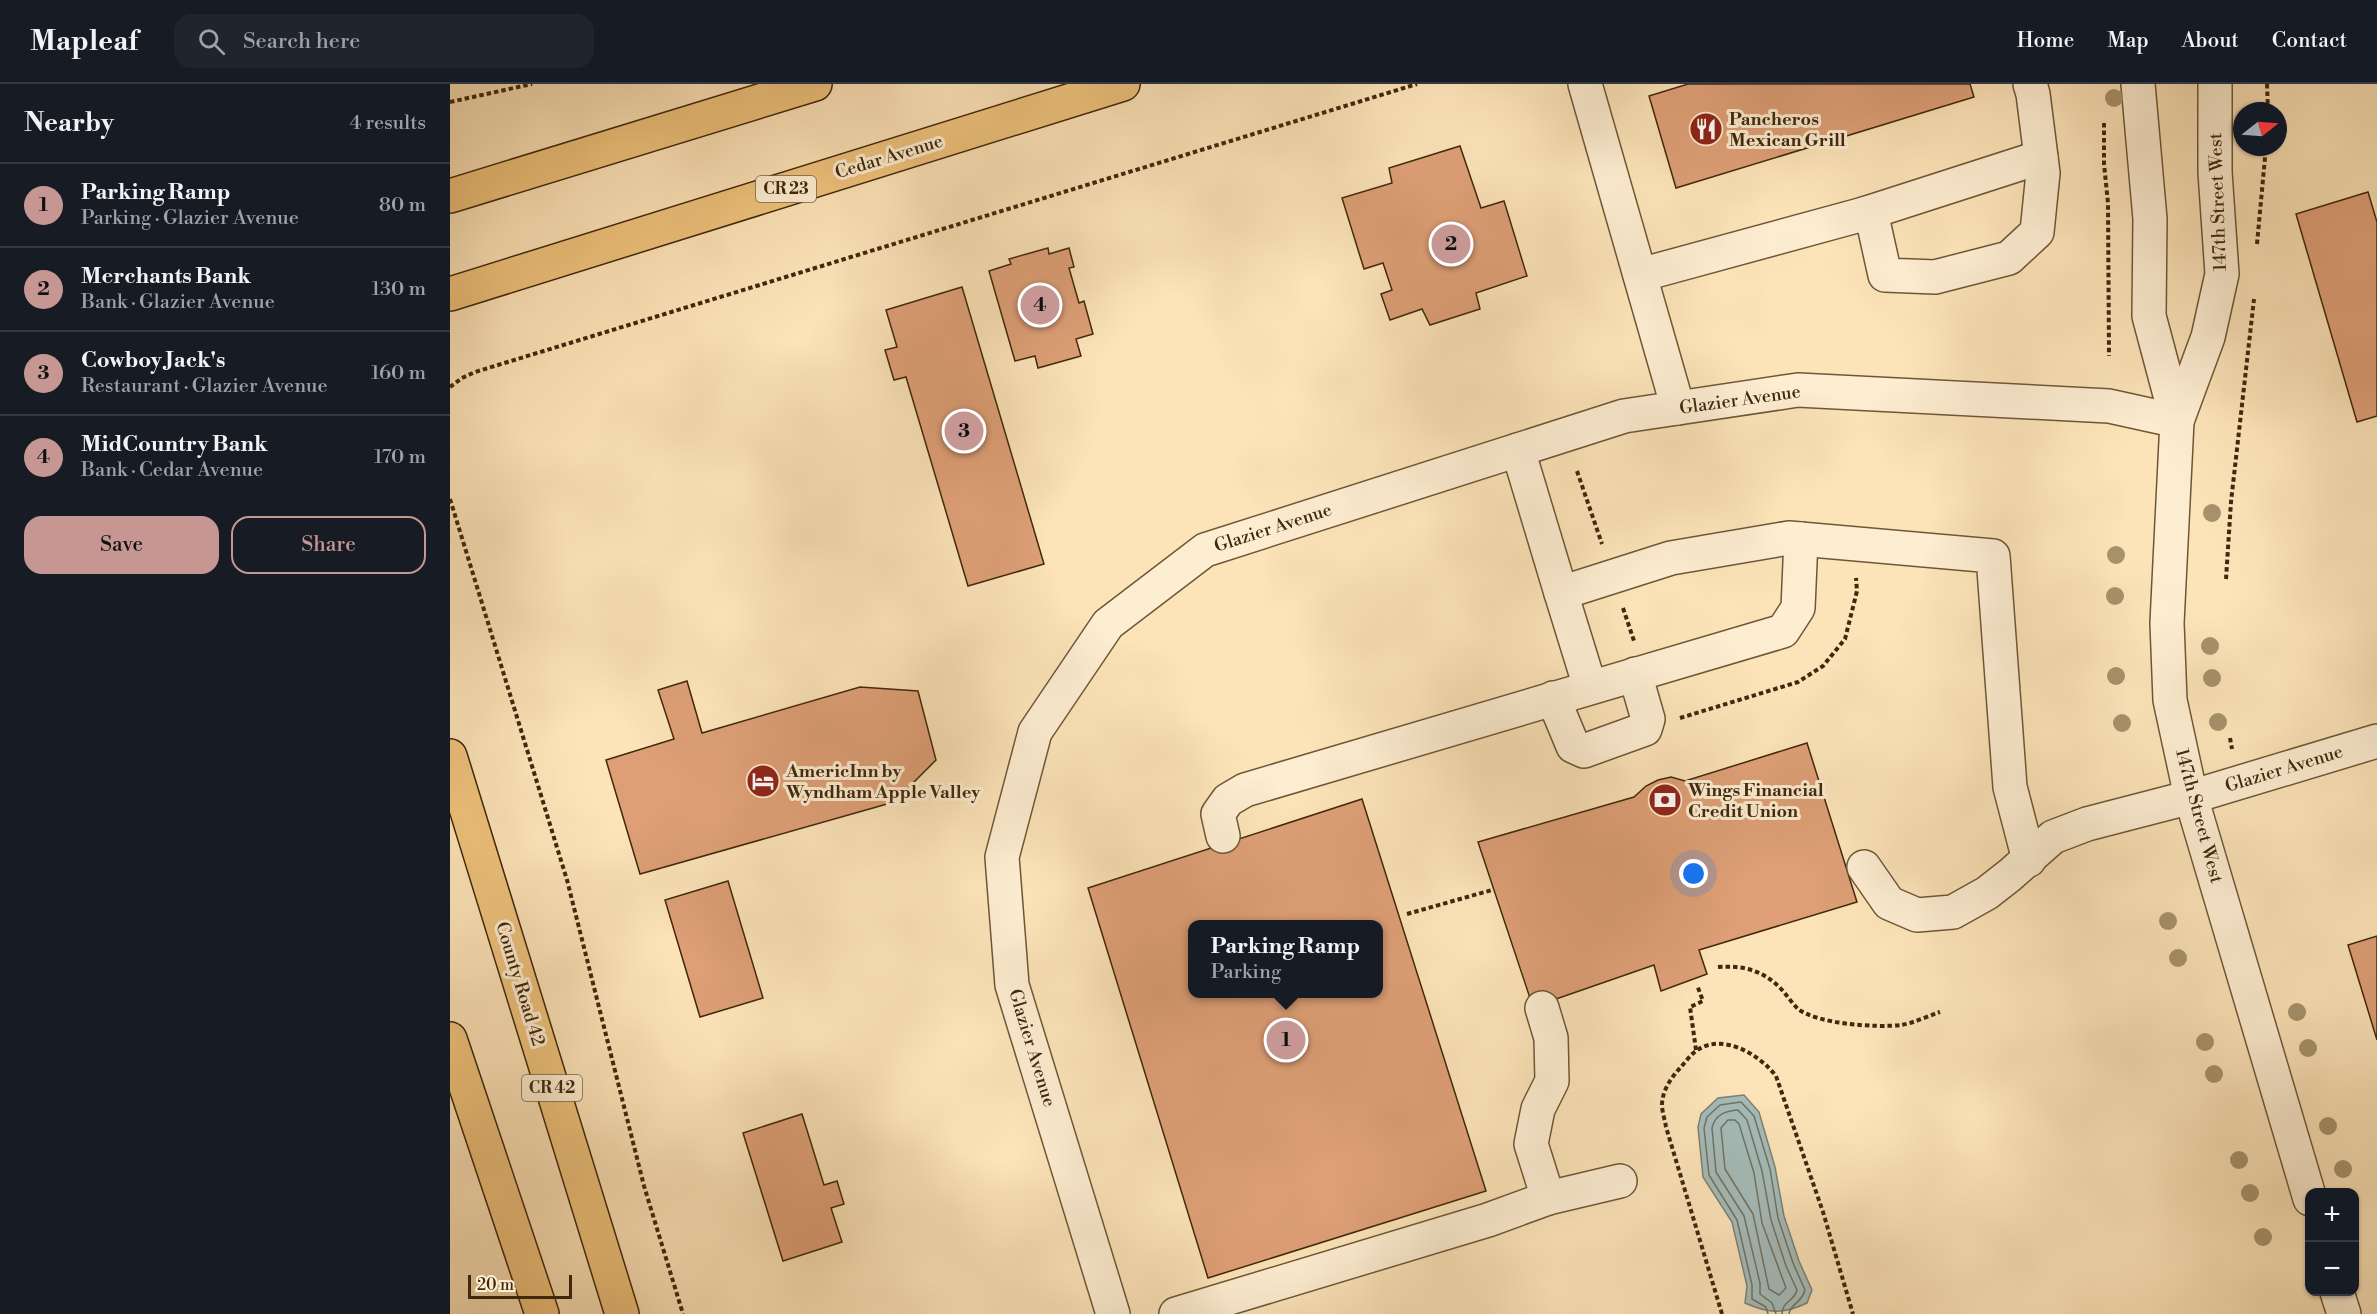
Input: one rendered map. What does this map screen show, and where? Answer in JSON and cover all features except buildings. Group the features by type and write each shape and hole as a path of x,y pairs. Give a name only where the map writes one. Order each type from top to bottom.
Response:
{"highway":[{"path":"450,196 815,84"},
{"name":"Cedar Avenue","path":"450,294 1123,84"},
{"name":"County Road 42","path":"450,756 622,1314"},
{"path":"450,1039 542,1314"}],"street":[{"path":"1585,84 1678,408"},
{"path":"1640,275 1871,212 1885,275 1935,277 2009,258 2037,232 2043,173 2030,84"},
{"name":"147th Street West","path":"2139,84 2150,219 2149,316 2177,421"},
{"name":"147th Street West","path":"2215,84 2215,172 2222,274 2208,337 2177,421 2167,623 2170,700 2191,797 2307,1188"},
{"path":"1864,214 2041,157"},
{"name":"Glazier Avenue","path":"1113,1314 1012,986 1002,857 1035,732 1108,624 1205,550 1624,416 1798,390 2109,406 2177,421"},
{"path":"1518,450 1590,687"},
{"path":"1561,592 1671,558 1789,538 1993,556 2010,787 2029,860"},
{"path":"1223,836 1218,814 1228,800 1245,790 1783,631 1797,608 1801,539"},
{"path":"1553,698 1573,746 1584,751 1645,729 1648,719 1635,674"},
{"name":"Glazier Avenue","path":"1864,867 1889,903 1917,915 1953,912 1987,893 2029,860 2053,837 2086,824 2191,797 2377,741"},
{"path":"1542,1008 1551,1038 1551,1081 1538,1109 1531,1144 1548,1198"},
{"path":"1176,1314 1488,1220 1548,1198 1620,1181"},
{"path":"2338,1296 2344,1314"}],"path":[{"path":"450,102 532,84"},
{"path":"450,387 475,372 1417,84"},
{"path":"2267,84 2268,102"},
{"path":"2104,114 2104,164 2108,203 2109,356"},
{"path":"2257,252 2265,156"},
{"path":"2226,579 2231,502 2254,295"},
{"path":"450,499 567,880 644,1186 683,1314"},
{"path":"1407,914 1492,890"},
{"path":"1718,967 1751,968 1766,976 1782,989 1798,1008 1813,1017 1860,1025 1902,1025 1940,1012"},
{"path":"1696,1050 1690,1007 1703,1001 1697,985"},
{"path":"1722,1314 1666,1127 1662,1103 1670,1080 1696,1050 1719,1042 1742,1049 1766,1063 1776,1076 1807,1163 1853,1314"}],"water":[{"path":"1744,1095 1759,1112 1775,1167 1784,1216 1799,1261 1812,1290 1807,1303 1784,1311 1769,1311 1745,1303 1747,1286 1732,1222 1703,1177 1698,1127 1701,1114 1718,1098"}],"place":[{"name":"Pancheros Mexican Grill","path":"1706,129"},
{"name":"Merchants Bank","path":"1451,244"},
{"name":"MidCountry Bank","path":"1040,305"},
{"name":"Cowboy Jack's","path":"964,431"},
{"name":"AmericInn by Wyndham Apple Valley","path":"763,781"},
{"name":"Wings Financial Credit Union","path":"1665,800"},
{"name":"Parking Ramp","path":"1286,1040"}]}
